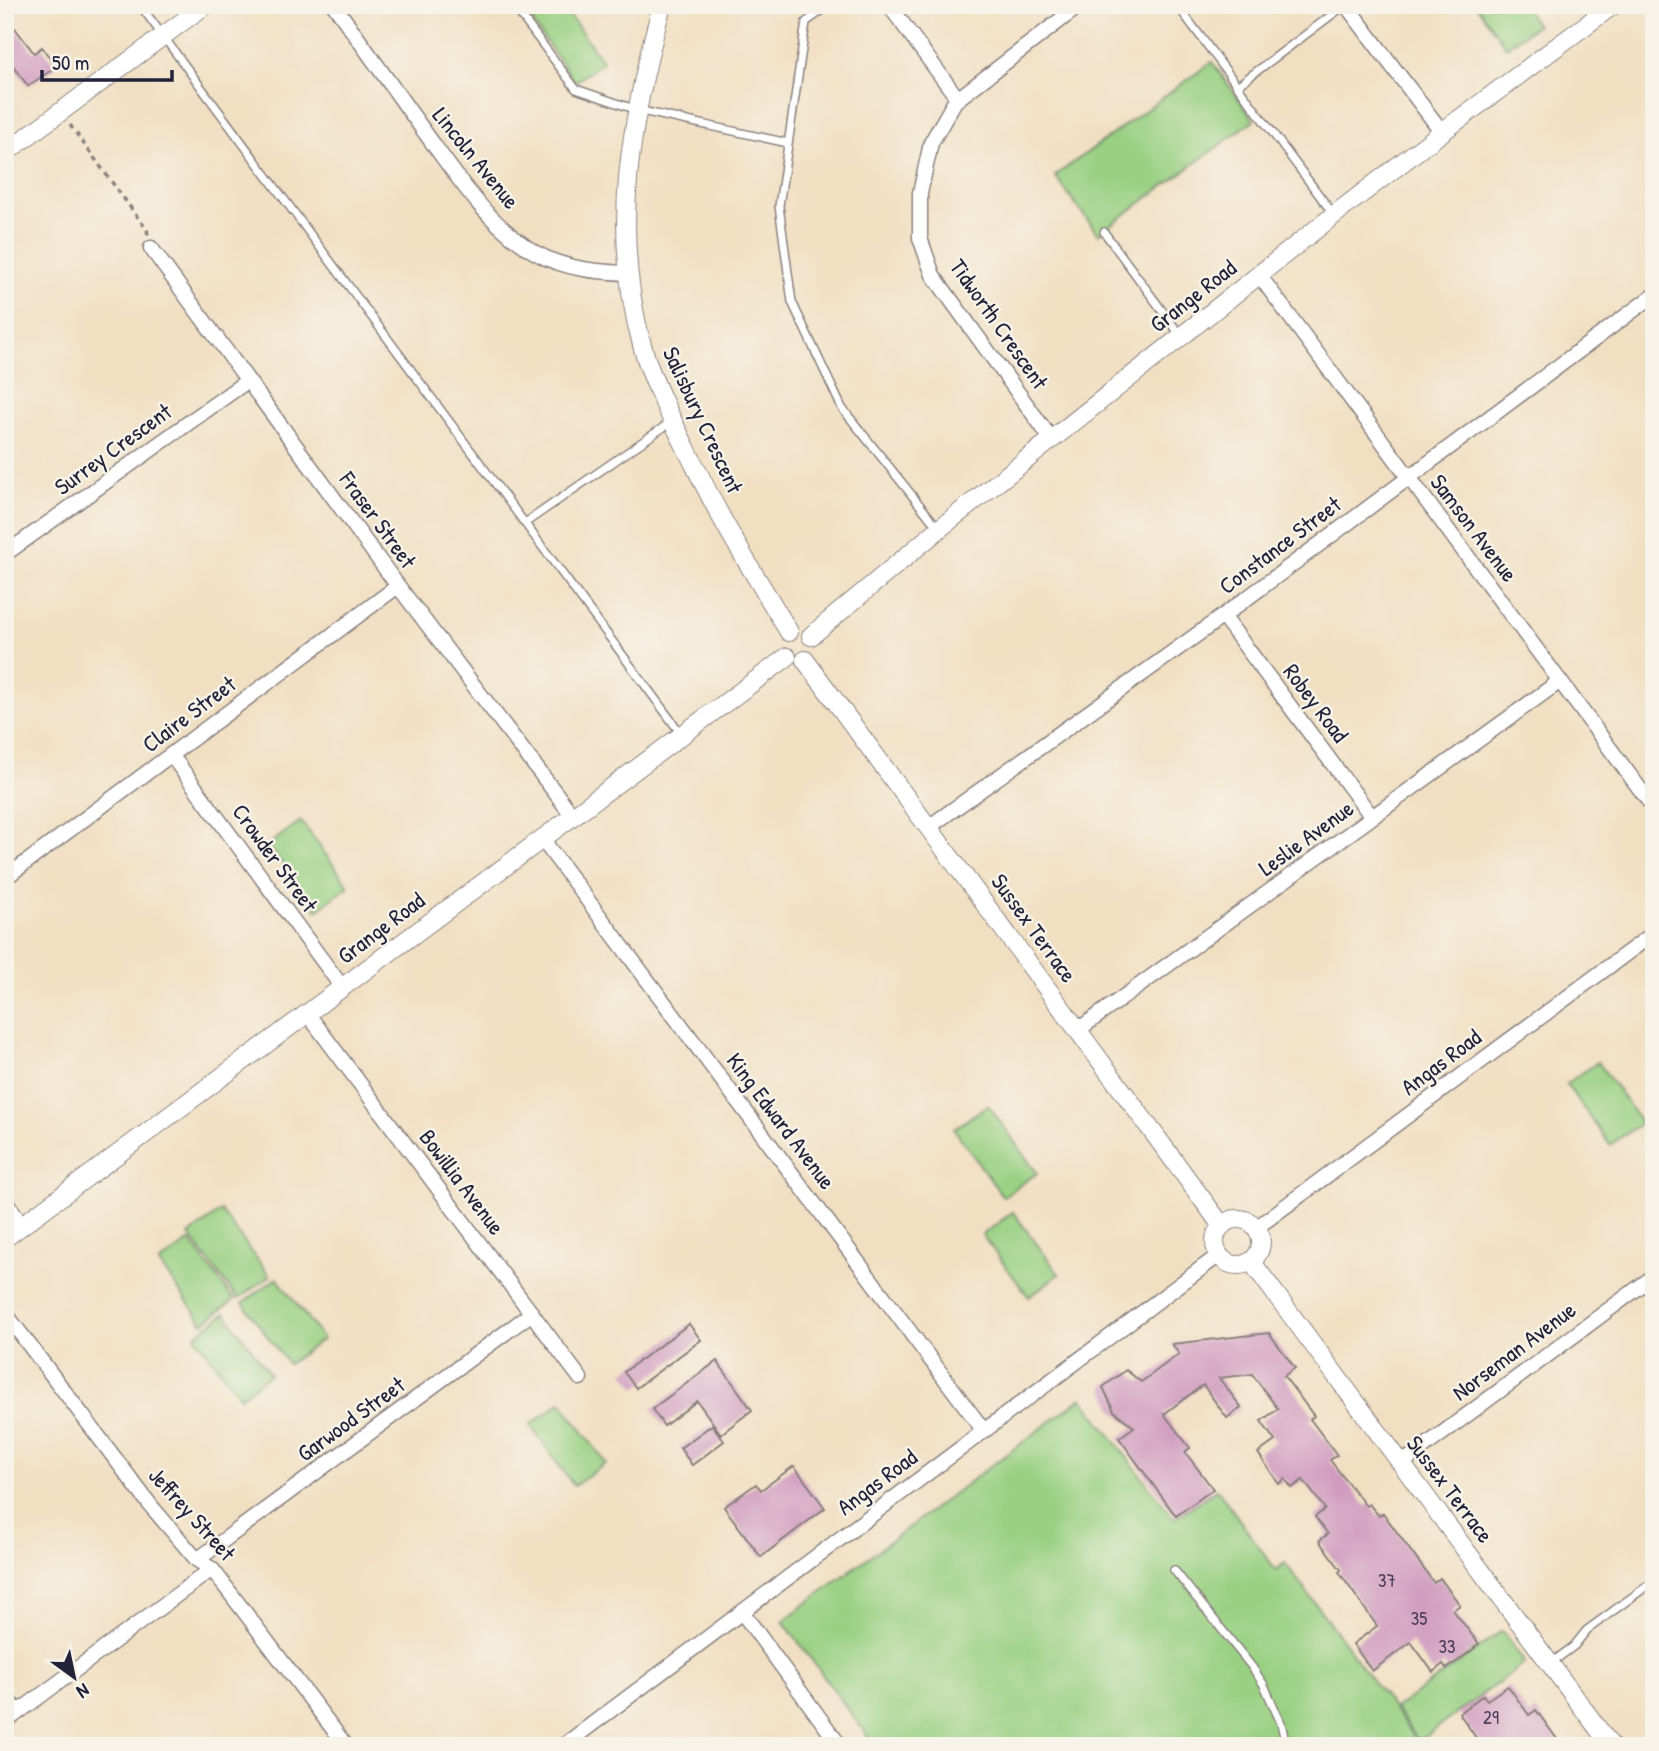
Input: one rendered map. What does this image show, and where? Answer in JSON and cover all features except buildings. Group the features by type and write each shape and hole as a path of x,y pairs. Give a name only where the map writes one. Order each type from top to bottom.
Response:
{"street":[{"path":"5,153 205,5"},
{"name":"Lincoln Avenue","path":"334,5 461,181 495,223 536,253 569,267 629,273"},
{"name":"Salisbury Crescent","path":"662,5 637,110 626,188 629,273 636,321 654,379 672,421 720,514 789,632"},
{"path":"890,5 958,99"},
{"name":"Tidworth Crescent","path":"1052,440 933,275 920,238 920,193 932,143 955,101 1080,5"},
{"path":"1345,5 1442,132"},
{"name":"Grange Road","path":"811,636 939,529 1334,215 1613,5"},
{"name":"Fraser Street","path":"151,248 398,586 573,816"},
{"name":"Samson Avenue","path":"1259,275 1654,808"},
{"name":"Constance Street","path":"929,827 1223,616 1654,295"},
{"name":"Surrey Crescent","path":"5,554 247,381"},
{"name":"Claire Street","path":"5,878 398,586"},
{"name":"Robey Road","path":"1223,616 1373,817"},
{"path":"798,629 811,636 814,650 809,658 795,662 787,657 782,647 789,632 798,629"},
{"name":"Grange Road","path":"5,1238 787,657"},
{"name":"Sussex Terrace","path":"805,660 1222,1226"},
{"name":"Leslie Avenue","path":"1078,1030 1560,681"},
{"name":"Crowder Street","path":"172,756 342,987"},
{"name":"King Edward Avenue","path":"542,839 984,1431"},
{"name":"Angas Road","path":"1256,1228 1654,933"},
{"name":"Bowillia Avenue","path":"307,1013 580,1378"},
{"path":"5,1201 23,1225"},
{"path":"1244,1220 1256,1228 1261,1241 1256,1256 1251,1261 1240,1265 1223,1261 1215,1248 1217,1232 1222,1226 1229,1221 1244,1220"},
{"name":"Angas Road","path":"563,1746 1219,1255"},
{"name":"Sussex Terrace","path":"1251,1261 1611,1746"},
{"name":"Norseman Avenue","path":"1401,1464 1654,1276"},
{"name":"Jeffrey Street","path":"5,1313 151,1506 197,1560 212,1569 346,1746"},
{"name":"Garwood Street","path":"197,1560 532,1313"},
{"path":"5,1722 212,1569"},
{"path":"742,1612 840,1746"},
{"path":"5,1699 19,1711"}],"lane":[{"path":"140,5 682,735"},
{"path":"513,5 576,89 637,110 789,144"},
{"path":"830,5 806,22 779,206 792,302 842,408 939,529"},
{"path":"1177,5 1334,215"},
{"path":"1237,86 1345,5"},
{"path":"1104,232 1182,336"},
{"path":"524,523 672,421"},
{"path":"1174,1570 1264,1685 1281,1723 1286,1746"},
{"path":"1550,1664 1574,1646 1587,1630 1654,1581"}],"path":[{"path":"60,113 147,230 151,248"}],"green space":[{"path":"556,5 562,5 603,62 575,82 532,22"},
{"path":"1476,5 1522,5 1537,25 1506,47"},
{"path":"1212,62 1254,120 1098,234 1055,176"},
{"path":"301,821 349,886 317,910 268,845"},
{"path":"1598,1062 1641,1123 1610,1145 1566,1084"},
{"path":"988,1105 1037,1173 1003,1197 954,1129"},
{"path":"221,1211 270,1276 238,1299 189,1235"},
{"path":"1013,1212 1059,1274 1029,1297 982,1235"},
{"path":"190,1241 234,1300 203,1323 159,1263"},
{"path":"277,1278 323,1339 288,1364 243,1303"},
{"path":"225,1313 270,1374 240,1397 195,1336"},
{"path":"1082,1398 1174,1519 1217,1489 1276,1570 1285,1563 1421,1746 875,1746 783,1621"},
{"path":"561,1402 606,1463 574,1486 530,1425"},
{"path":"1502,1631 1525,1663 1419,1741 1395,1709"}]}
